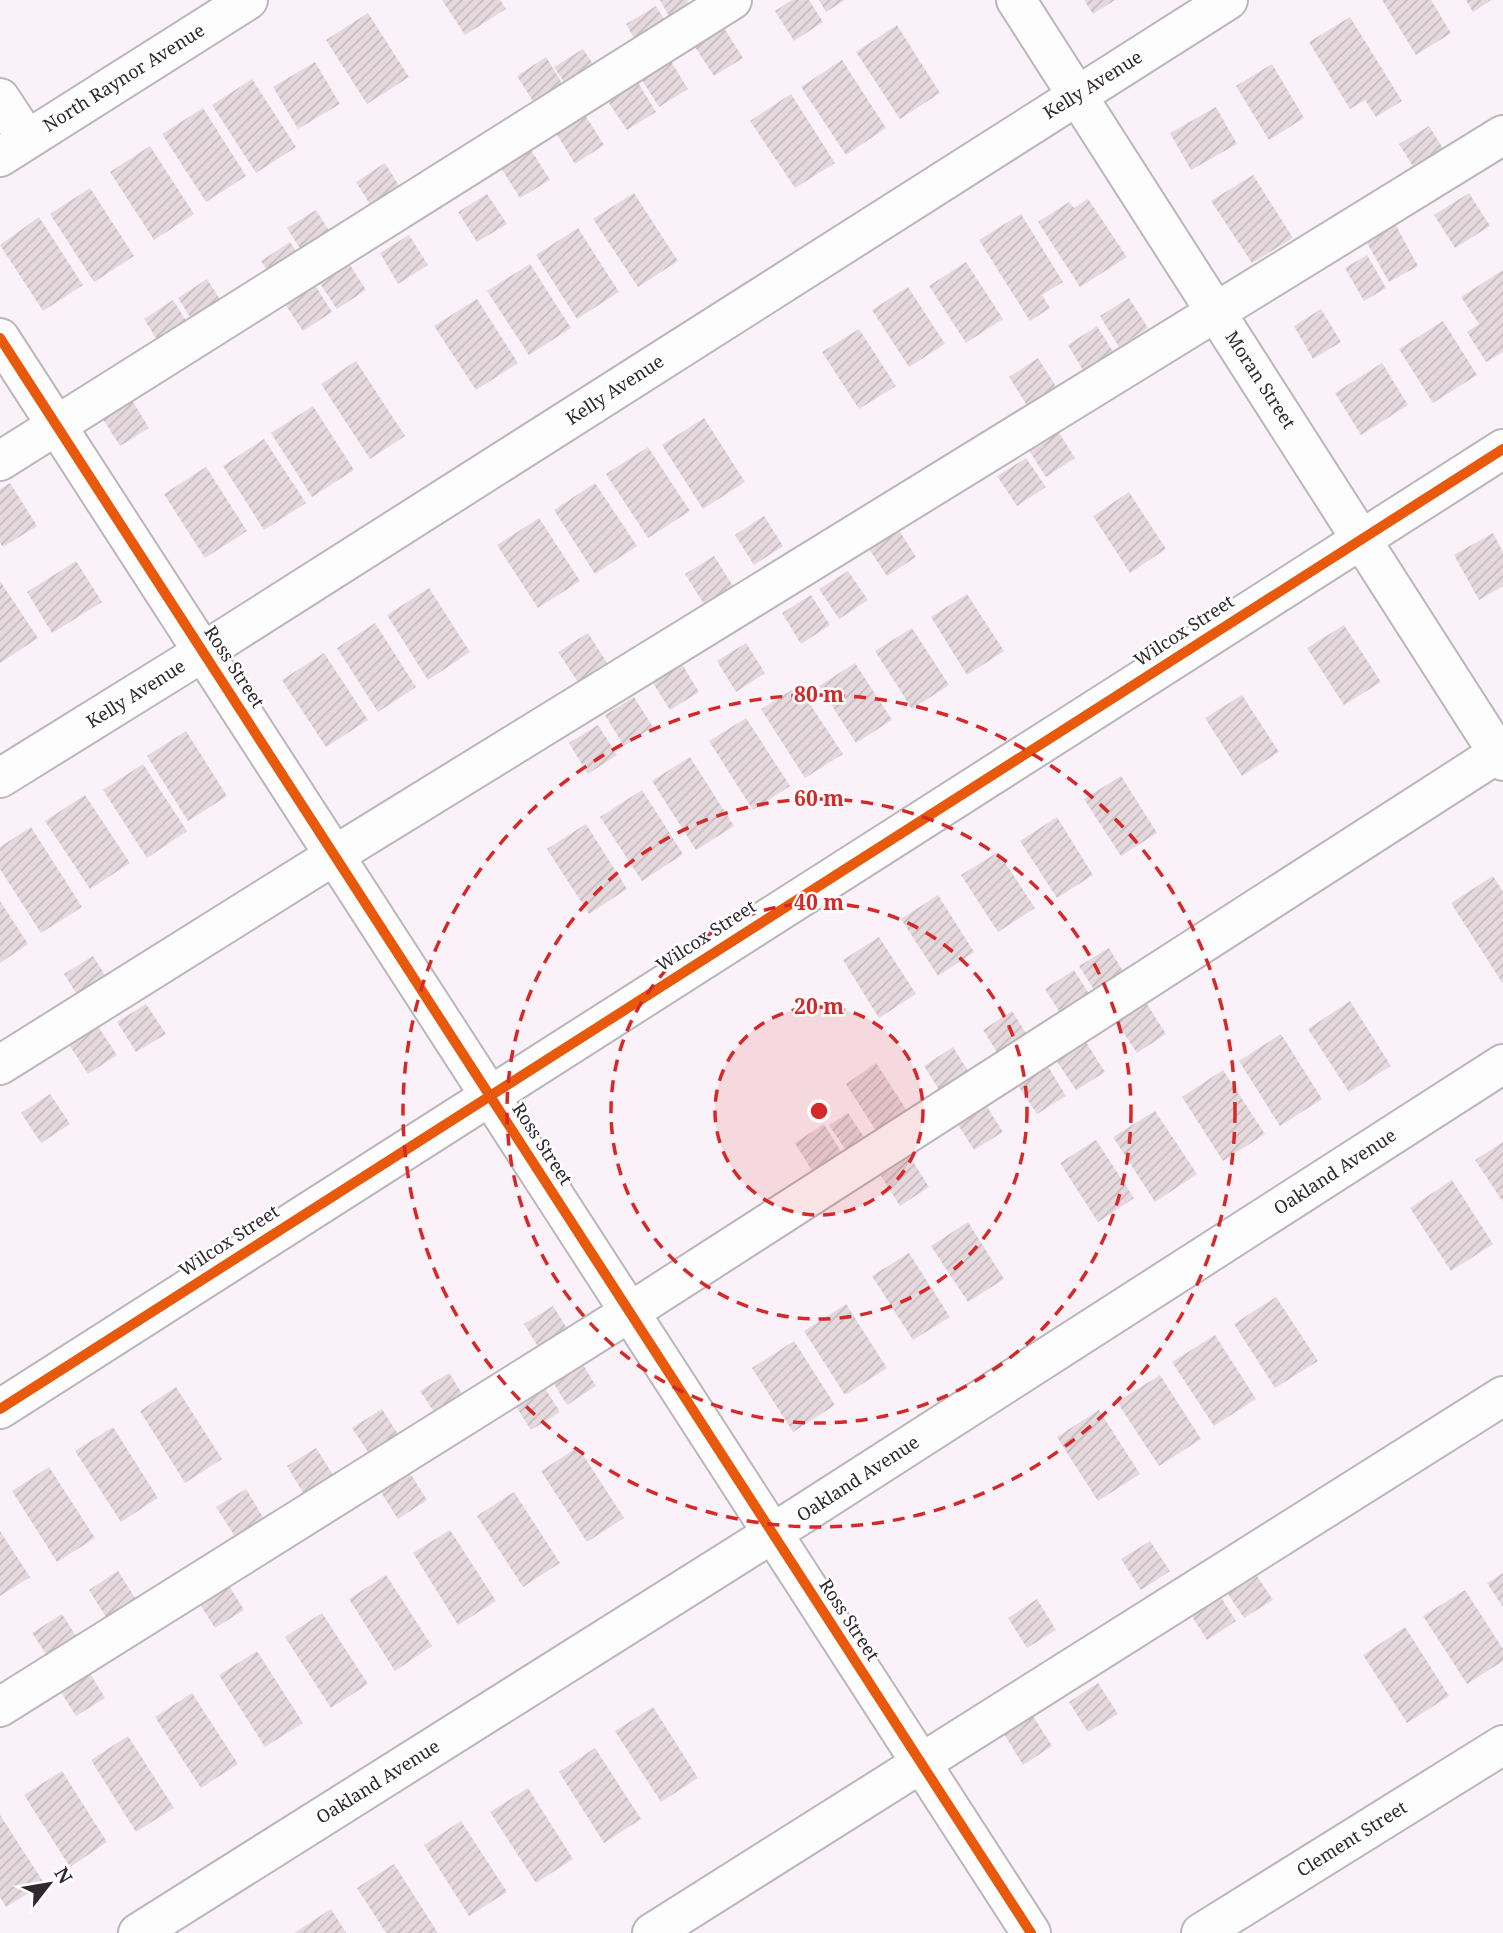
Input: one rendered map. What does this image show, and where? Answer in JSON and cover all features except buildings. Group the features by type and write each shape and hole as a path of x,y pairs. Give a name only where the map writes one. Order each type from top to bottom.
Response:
{"street":[{"name":"North Raynor Avenue","path":"13,148 248,0"},
{"path":"0,461 732,0"},
{"name":"Moran Street","path":"1016,0 1502,755"},
{"name":"Kelly Avenue","path":"0,778 203,652 1228,0"},
{"path":"0,98 13,148"},
{"path":"0,1065 335,855 1503,135"},
{"name":"Ross Street","path":"0,338 1031,1933"},
{"name":"Wilcox Street","path":"0,1409 1503,449"},
{"path":"0,1707 630,1312 1502,755"},
{"name":"Oakland Avenue","path":"138,1933 773,1533 1503,1064"},
{"path":"652,1933 1503,1396"},
{"name":"Clement Street","path":"1201,1933 1503,1745"}],"cycle path":[{"path":"0,338 1031,1933"},
{"path":"0,1409 1503,449"}]}
